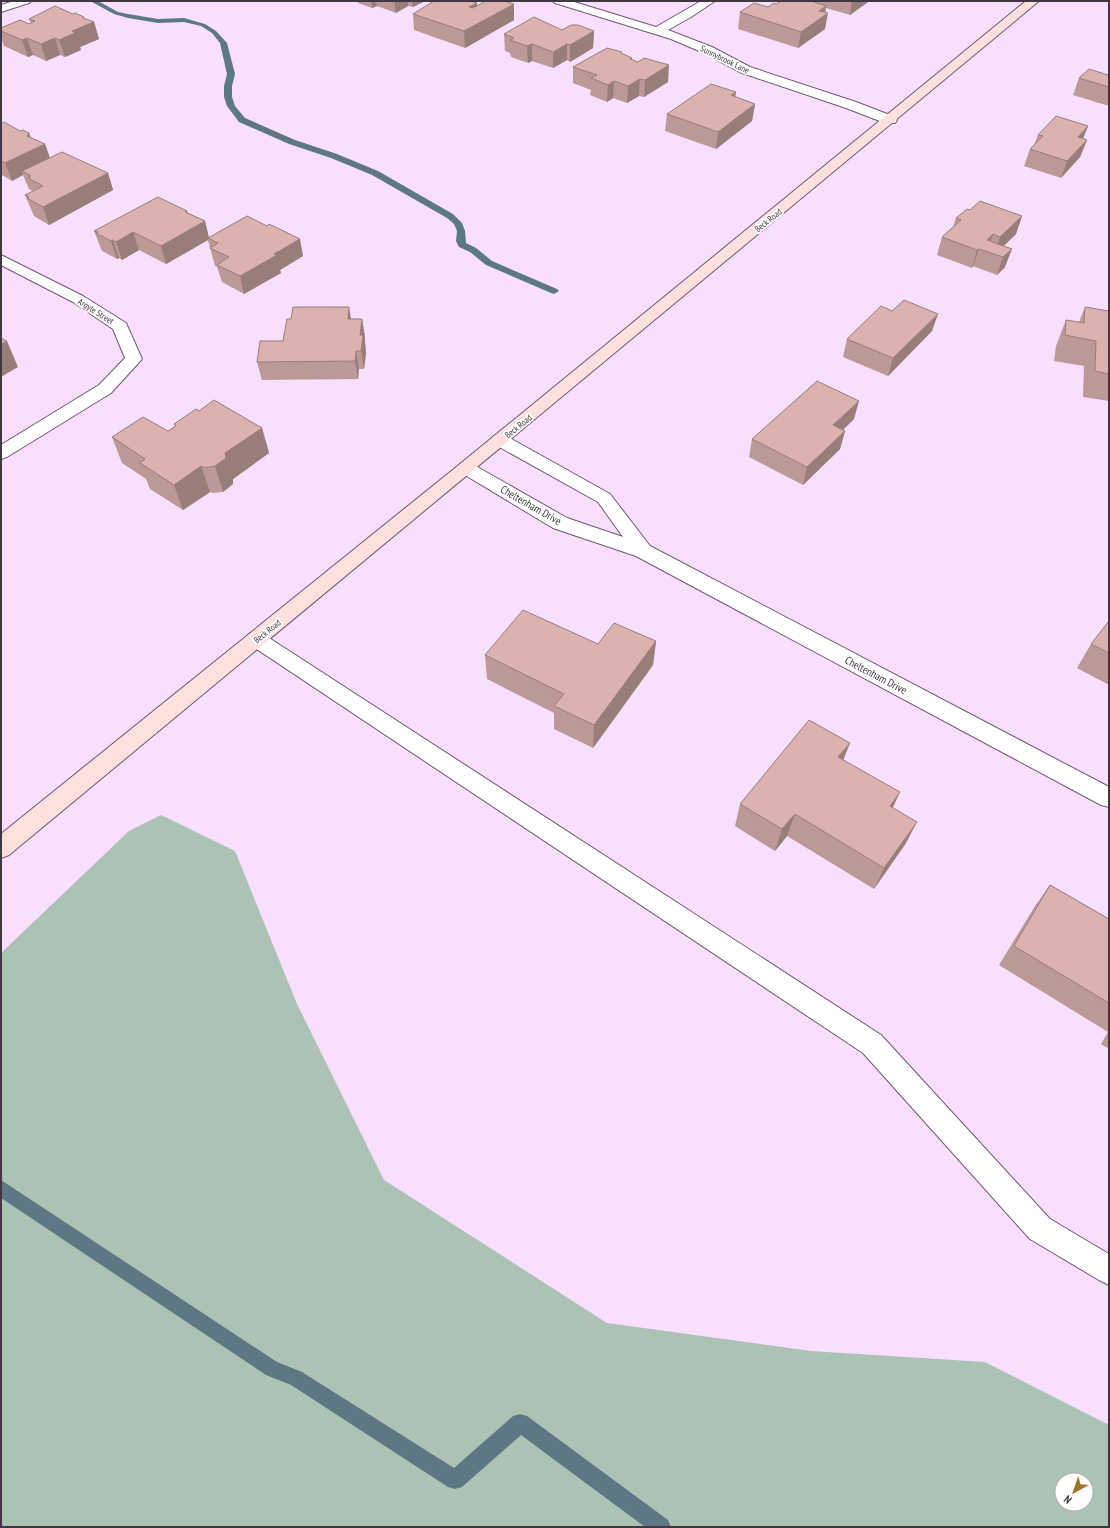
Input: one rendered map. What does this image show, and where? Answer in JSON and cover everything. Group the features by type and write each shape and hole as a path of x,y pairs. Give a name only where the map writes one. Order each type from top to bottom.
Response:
{"main road":[{"name":"Beck Road","path":"1,848 890,120 1032,1"}],"street":[{"path":"1,9 25,1"},
{"name":"Sunnybrook Lane","path":"559,1 657,31 708,50 746,70 851,105 890,120"},
{"path":"657,31 709,1"},
{"name":"Argyle Street","path":"1,259 78,300 120,326 134,359 105,389 1,453"},
{"name":"Cheltenham Drive","path":"500,440 604,498 643,551"},
{"name":"Cheltenham Drive","path":"466,468 560,523 643,551 1109,798"},
{"path":"256,639 872,1044 1040,1229 1109,1270"}],"green space":[{"path":"161,815 235,851 297,1004 384,1180 607,1323 811,1351 985,1362 1109,1425 1109,1527 1,1527 1,953 129,831"}],"building":[{"path":"434,1 471,1 477,3 469,7 473,8 486,1 504,1 514,4 464,31 413,14"},
{"path":"781,1 811,1 826,6 819,11 828,13 801,32 740,12 754,3 768,7"},
{"path":"55,6 94,22 72,31 75,33 59,40 55,38 41,44 27,38 22,40 1,31 1,28 20,20 29,24 35,21 29,19"},
{"path":"534,17 562,30 571,25 578,25 594,31 570,45 567,44 553,52 532,44 527,46 510,40 514,38 504,34"},
{"path":"607,48 622,52 621,53 632,58 630,59 638,62 644,58 669,65 645,80 640,79 628,86 614,81 608,85 591,78 597,75 573,67"},
{"path":"1089,69 1108,75 1109,74 1109,87 1079,78"},
{"path":"711,84 736,92 731,95 755,104 718,132 667,114"},
{"path":"1056,116 1088,126 1078,137 1087,140 1067,161 1030,149 1043,136 1038,135"},
{"path":"4,122 20,131 23,130 29,133 27,136 45,144 5,163 1,161 1,124"},
{"path":"62,152 108,173 43,207 27,198 29,197 25,195 43,186 28,178 31,176 22,171"},
{"path":"158,197 205,221 161,246 133,232 116,242 113,240 111,241 94,231"},
{"path":"980,201 1022,216 1000,237 993,234 987,240 1012,249 1003,257 979,249 977,250 942,237 961,220 956,218 967,209 970,210"},
{"path":"247,216 267,226 269,224 300,239 274,254 277,255 240,276 217,265 229,257 210,248 218,243 208,238"},
{"path":"904,300 938,314 893,358 847,339 881,306 892,311"},
{"path":"293,307 349,307 348,319 362,319 360,335 363,335 361,351 356,351 355,361 257,362 260,341 283,341 287,319 291,319"},
{"path":"1085,307 1109,311 1109,374 1095,371 1096,341 1065,335 1066,320 1084,323"},
{"path":"1,338 7,341 1,344"},
{"path":"817,381 859,401 833,425 845,431 807,467 752,439"},
{"path":"214,400 262,428 225,453 226,458 215,466 205,468 201,466 174,485 140,463 145,459 112,437 143,417 168,431 176,426 174,424 196,409 199,411"},
{"path":"523,610 598,644 614,623 656,641 594,725 554,706 564,694 485,655"},
{"path":"1109,621 1109,653 1091,644"},
{"path":"809,720 850,743 838,757 900,792 890,806 917,822 884,868 795,814 782,829 740,804"},
{"path":"1050,885 1109,919 1109,1003 1014,946"}],"waterway":[{"path":"93,1 116,13 128,16 158,21 184,20 203,25 214,32 223,43 231,74 228,86 228,97 231,106 242,120 292,142 334,156 375,173 450,216 458,223 461,231 460,241 462,245 473,250 489,263 554,291"},
{"path":"1,1188 272,1369 296,1378 455,1480 520,1423 661,1527"}]}
